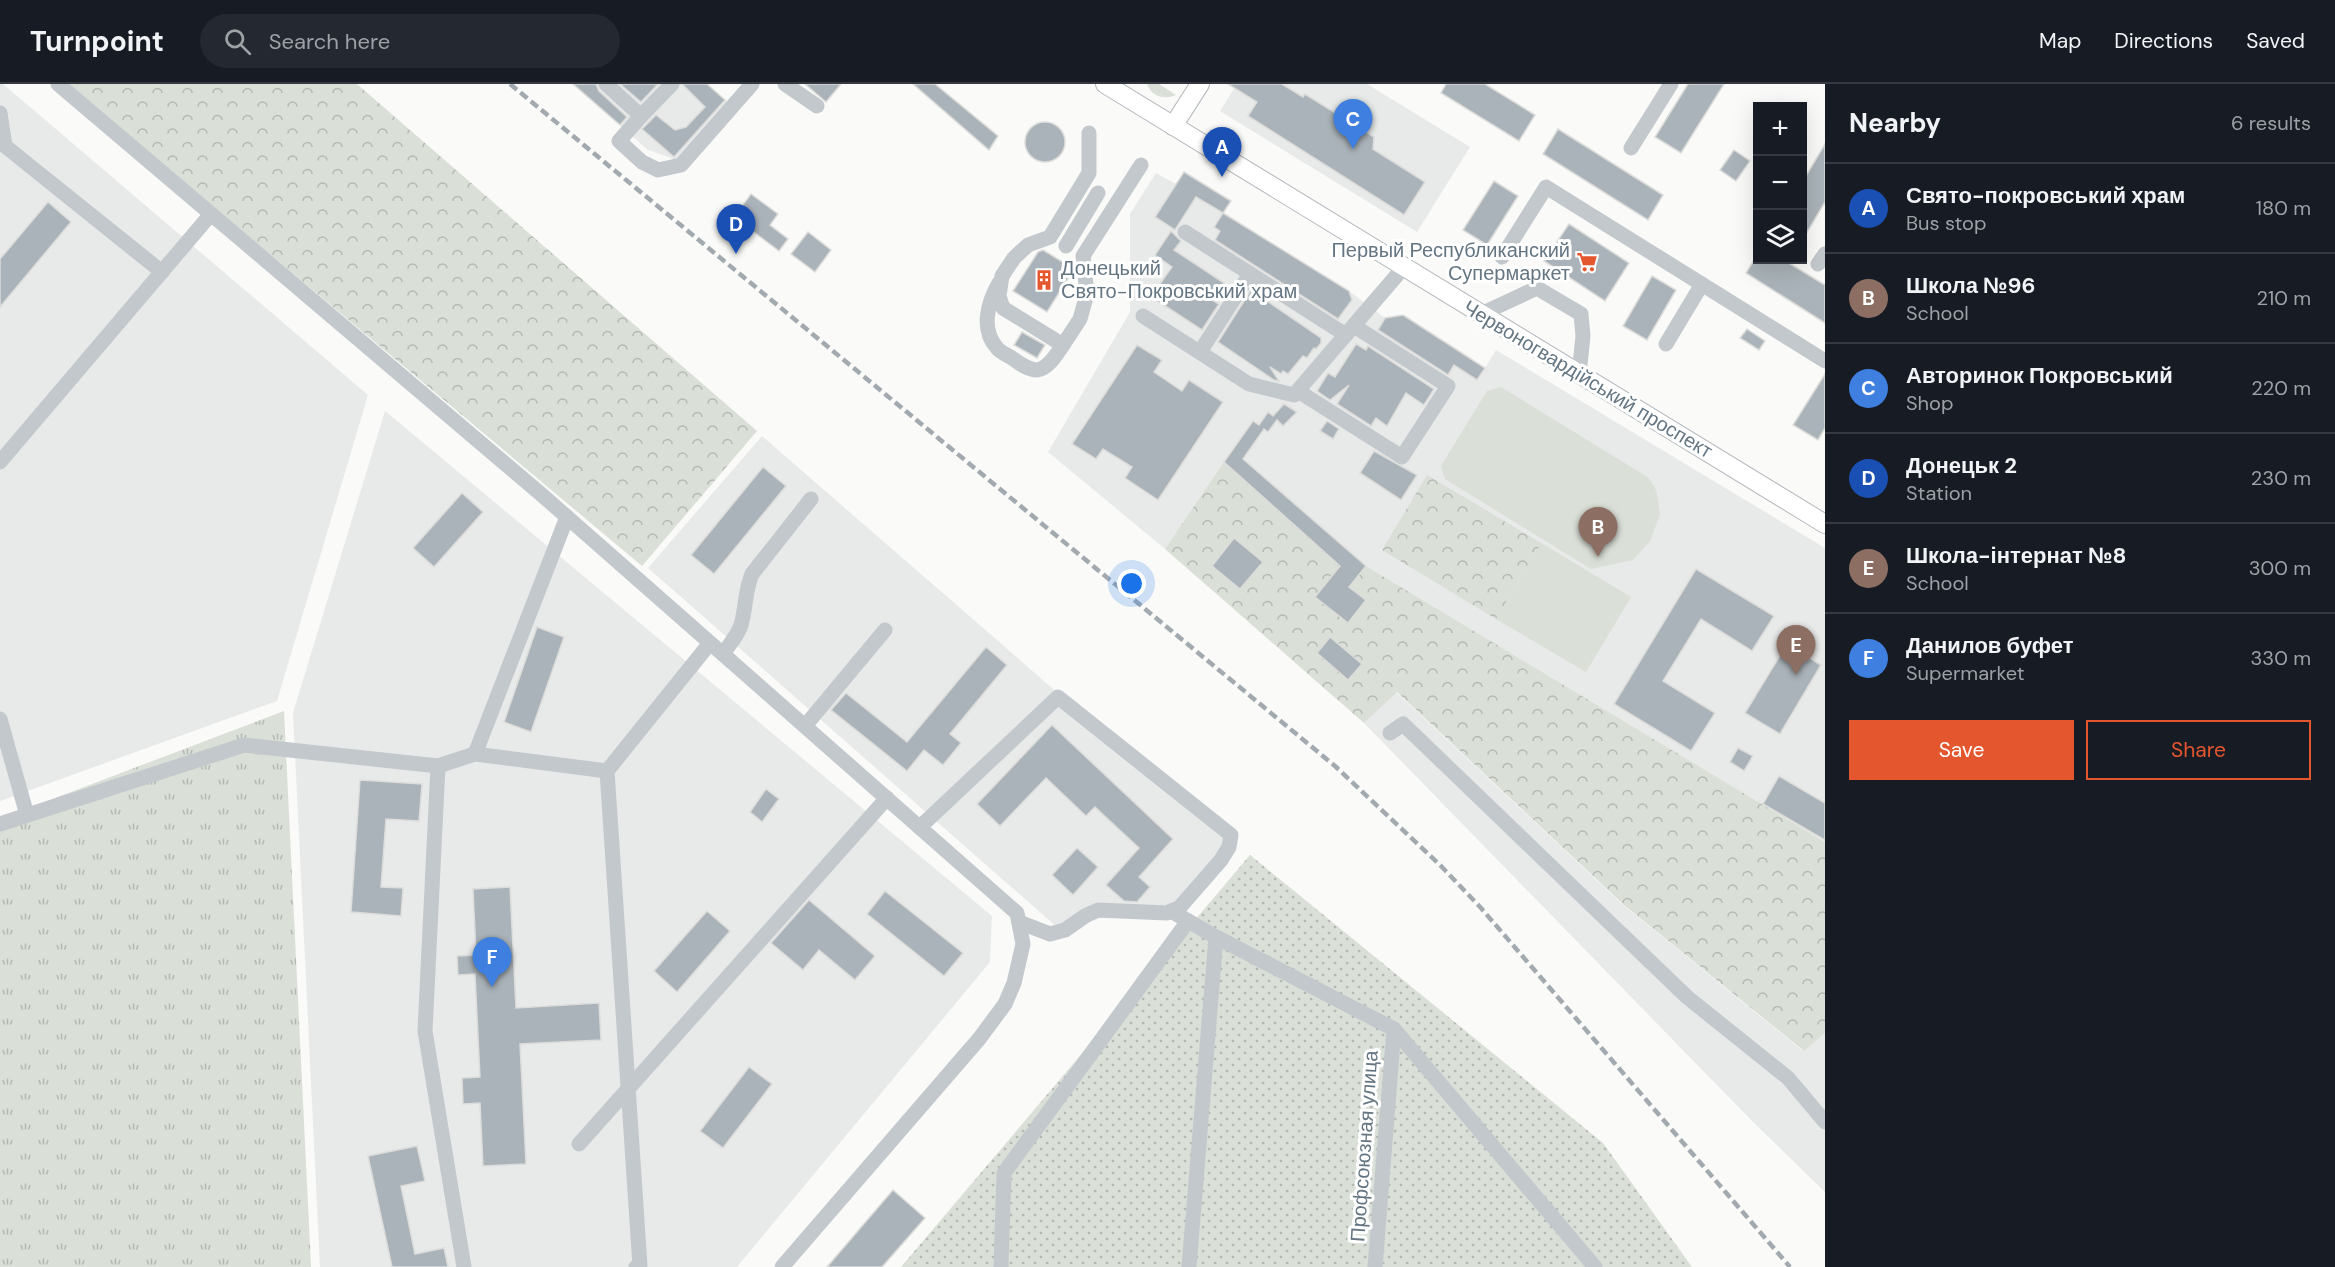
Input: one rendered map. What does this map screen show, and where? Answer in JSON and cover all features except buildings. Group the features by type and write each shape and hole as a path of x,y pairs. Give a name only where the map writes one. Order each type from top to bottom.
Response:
{"main road":[{"name":"Червоногвардійський проспект","path":"1105,84 1124,89 1173,126 1825,524"},
{"path":"1173,126 1200,84"}],"lane":[{"path":"58,84 567,517 1017,913 1023,944 1014,983 1005,1004 979,1039 782,1267"},
{"path":"606,84 641,116"},
{"path":"672,84 619,141 642,162 658,170 681,165 752,84"},
{"path":"785,84 818,106"},
{"path":"1631,148 1671,84"},
{"path":"0,113 2,148 162,272"},
{"path":"1089,133 1090,183 1098,193 1121,196"},
{"path":"1089,173 1050,237 1028,245 1014,258 990,299 987,313 990,337 997,349 1024,366 1037,370 1047,365 1080,319 1087,294 1083,256 1141,165"},
{"path":"1502,257 1546,187 1825,361"},
{"path":"1066,246 1098,193"},
{"path":"0,462 211,214"},
{"path":"1185,232 1250,274 1448,386 1402,457 1298,391"},
{"path":"1050,237 1083,256"},
{"path":"1143,316 1249,384 1294,395 1404,267"},
{"path":"1200,352 1250,274"},
{"path":"1002,276 999,296 1003,308 1063,345"},
{"path":"1666,344 1702,284"},
{"path":"1481,314 1537,288 1581,314 1583,336 1579,374"},
{"path":"723,654 740,628 746,605 747,586 752,574 811,499"},
{"path":"475,754 567,517"},
{"path":"805,726 885,630"},
{"path":"636,1267 640,1266 607,771 710,643"},
{"path":"920,827 1058,697 1237,836 1221,860 1180,907 1171,911 1148,913 1098,910 1065,930 1050,934 1019,922"},
{"path":"0,719 27,815"},
{"path":"1389,733 1403,724 1687,997 1788,1078 1825,1122"},
{"path":"0,824 244,745 438,766 475,754 607,771"},
{"path":"438,766 425,1031 464,1267"},
{"path":"579,1144 887,798"},
{"path":"1171,911 1216,938 1394,1029 1583,1250 1595,1267"},
{"path":"1000,1267 1004,1173 1188,921"},
{"path":"1189,1267 1216,938"},
{"name":"Профсоюзная улица","path":"1376,1267 1394,1029"},
{"path":"1582,1267 1583,1250"}],"shaded area":[{"path":"0,84 3,84 368,395 277,701 0,801"},
{"path":"573,84 707,84 731,105 677,160 648,150"},
{"path":"1237,84 1367,84 1470,147 1417,232 1220,111"},
{"path":"1184,172 1231,201 1223,213 1349,291 1385,318 1403,315 1485,368 1496,350 1825,548 1825,842 1366,566 1355,580 1225,462 1165,549 1048,452 1130,312 1130,214 1156,173 1176,184"},
{"path":"385,411 992,916 990,962 737,1267 320,1267 293,713"},
{"path":"762,436 1234,846 1176,919 1098,918 1058,928 648,568"},
{"path":"1396,692 1622,904 1803,1051 1825,1033 1825,1192 1752,1121 1364,723"}],"green space":[{"path":"67,84 357,84 757,431 642,566"},
{"path":"1147,84 1159,84 1176,95 1167,97 1155,95"},
{"path":"1501,387 1649,478 1657,492 1660,515 1650,541 1633,560 1591,569 1445,479 1441,466 1487,391"},
{"path":"1224,462 1355,579 1366,566 1825,842 1825,1033 1804,1051 1624,905 1397,692 1364,723 1165,549"},
{"path":"1427,475 1541,543 1496,619 1382,550"},
{"path":"1541,543 1631,597 1586,672 1496,619"},
{"path":"284,711 311,1267 0,1267 0,819"},
{"path":"1250,855 1603,1143 1692,1267 901,1267"}],"railway":[{"path":"510,84 1335,766 1441,866 1481,908 1790,1267"}],"place":[{"name":"Авторинок Покровський","path":"1353,149"},
{"name":"Свято-покровський храм","path":"1222,177"},
{"name":"Донецьк 2","path":"736,254"},
{"name":"Первый Республиканский Супермаркет","path":"1587,262"},
{"name":"Донецький Свято-Покровський храм","path":"1044,280"},
{"name":"Школа №96","path":"1598,557"},
{"name":"Школа-інтернат №8","path":"1796,675"},
{"name":"Данилов буфет","path":"492,987"}]}
